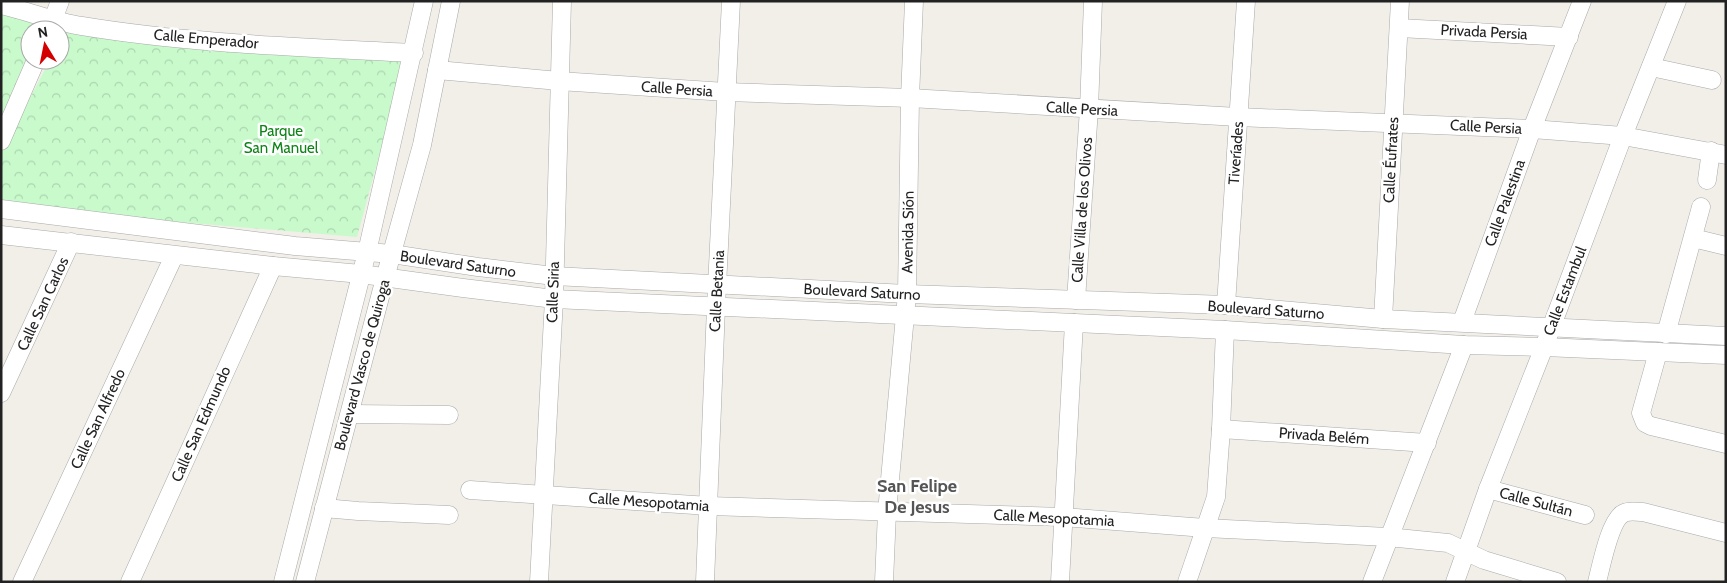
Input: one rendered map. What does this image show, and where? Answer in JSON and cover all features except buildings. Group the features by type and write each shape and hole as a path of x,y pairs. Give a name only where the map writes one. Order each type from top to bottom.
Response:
{"street":[{"path":"53,20 60,1"},
{"name":"Boulevard Vasco de Quiroga","path":"283,582 367,252 414,53 424,1"},
{"name":"Boulevard Vasco de Quiroga","path":"305,582 422,145 450,1"},
{"name":"Calle Siria","path":"539,582 554,299 562,1"},
{"name":"Calle Betania","path":"705,582 726,92 732,1"},
{"name":"Avenida Sión","path":"884,582 887,512 907,294 910,98 914,1"},
{"name":"Calle Villa de los Olivos","path":"1076,300 1089,109 1093,1"},
{"name":"Tiveríades","path":"1226,306 1246,1"},
{"name":"Calle Éufrates","path":"1383,319 1400,1"},
{"name":"Calle Palestina","path":"1462,322 1532,129 1582,1"},
{"name":"Calle Estambul","path":"1455,582 1488,489 1544,347 1623,136 1677,1"},
{"name":"Calle Emperador","path":"1,5 40,20"},
{"name":"Calle Emperador","path":"70,25 233,42 414,53"},
{"name":"Privada Persia","path":"1399,28 1569,37"},
{"path":"1651,67 1712,80"},
{"path":"1,141 32,70"},
{"name":"Calle Persia","path":"437,70 559,81 726,92 910,98 1238,117 1532,129 1623,136 1718,153"},
{"path":"1707,180 1718,153"},
{"path":"1666,334 1701,207"},
{"name":"Boulevard Saturno","path":"1,209 295,246 392,254 554,276 718,286 1226,306 1383,319 1726,336"},
{"name":"Boulevard Saturno","path":"1,235 72,242 174,256 361,274 554,299 716,308 1225,330 1464,345 1726,355"},
{"path":"1693,238 1726,246"},
{"name":"Calle San Carlos","path":"1,393 72,242"},
{"name":"Calle San Alfredo","path":"22,582 174,256"},
{"name":"Calle San Edmundo","path":"130,582 273,266"},
{"path":"1060,582 1074,323"},
{"path":"1187,582 1216,497 1225,330"},
{"path":"1372,582 1464,345"},
{"path":"1658,352 1641,413 1645,422 1651,426 1726,444"},
{"path":"350,414 449,414"},
{"name":"Privada Belém","path":"1221,429 1427,442"},
{"name":"Calle Sultán","path":"1488,489 1585,515"},
{"name":"Calle Mesopotamia","path":"470,490 709,506 1063,517 1206,528 1388,537 1448,543 1484,560 1557,582"},
{"path":"324,508 449,514"},
{"path":"1597,582 1613,527 1623,513 1633,511 1726,533"}],"green space":[{"path":"1,6 53,19 20,20 20,70 26,70 1,141"},
{"name":"Parque San Manuel","path":"70,32 406,57 357,237 1,207 1,153 45,70 70,70"}],"district":[{"name":"San Felipe De Jesus","path":"917,496"}]}
